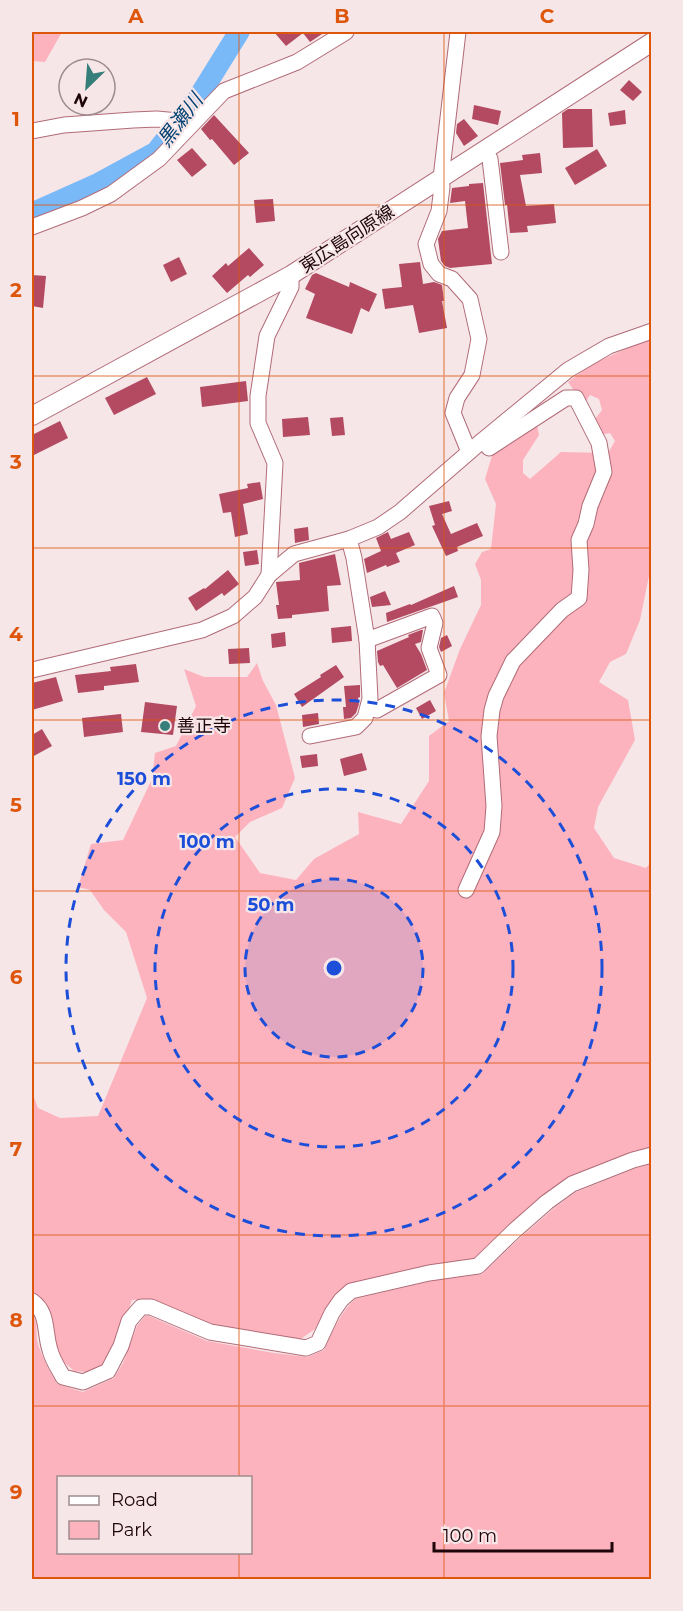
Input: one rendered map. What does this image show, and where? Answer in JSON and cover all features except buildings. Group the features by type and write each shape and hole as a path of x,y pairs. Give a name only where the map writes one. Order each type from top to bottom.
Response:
{"main road":[{"name":"東広島向原線","path":"32,416 291,275 651,42"}],"street":[{"path":"32,227 111,194 159,159 190,123 224,91 297,62 346,32"},
{"path":"458,32 439,211 426,244 431,264 439,274 453,279 470,299 478,339 472,375 457,398 453,413 469,452"},
{"path":"32,131 64,125 133,120 157,119 190,123"},
{"path":"485,151 490,159 501,252"},
{"path":"269,575 275,463 258,423 258,396 267,336 291,287 291,275"},
{"path":"32,670 202,630 233,616 255,597 269,575 294,554 349,539 378,528 568,370 609,346 651,331"},
{"path":"466,890 492,832 494,806 489,736 496,696 513,661 562,610 579,598 581,570 579,540 604,472 599,442 576,398 566,398 489,448 483,440"},
{"path":"310,736 356,727 364,718 370,699 366,640 349,539"},
{"path":"366,640 432,616 435,623 429,648 439,675 378,710 368,708"},
{"path":"32,1301 44,1316 46,1338 51,1354 63,1377 83,1382 108,1371 118,1352 129,1321 141,1307 151,1307 210,1332 306,1348 318,1343 332,1312 351,1291 429,1273 478,1266 547,1202 572,1185 651,1155"}],"green space":[{"path":"32,32 62,32 45,62 32,61"},
{"path":"651,337 650,571 640,620 626,654 610,662 599,682 628,700 635,740 598,807 594,828 614,858 646,868 651,862 651,1150 569,1182 479,1257 465,1264 350,1285 333,1298 315,1329 298,1341 211,1328 151,1299 132,1300 112,1358 104,1370 74,1371 63,1361 55,1347 46,1303 32,1293 32,1092 38,1108 60,1118 98,1116 147,998 126,932 104,910 90,890 78,887 91,844 123,840 152,779 155,753 176,746 196,706 184,669 204,677 247,677 257,663 263,681 276,705 295,778 282,808 250,822 235,837 260,873 296,880 314,859 359,834 358,812 401,824 429,781 429,736 449,721 444,693 460,649 481,605 481,580 475,564 482,552 491,549 496,504 485,479 494,449 537,424 539,435 523,460 523,473 530,479 561,452 608,453 615,441 610,433 601,435 592,423 602,410 599,399 590,395 584,405 568,382 591,365"},
{"path":"651,1164 651,1579 32,1579 32,1313 41,1352 57,1384 83,1392 114,1378 123,1363 137,1326 145,1316 207,1341 307,1357 324,1350 341,1316 355,1299 431,1281 482,1274 553,1209 576,1192"}],"waterway":[{"name":"黒瀬川","path":"32,213 99,183 156,152 198,98 239,32"}],"place":[{"name":"善正寺","path":"165,726"}]}
